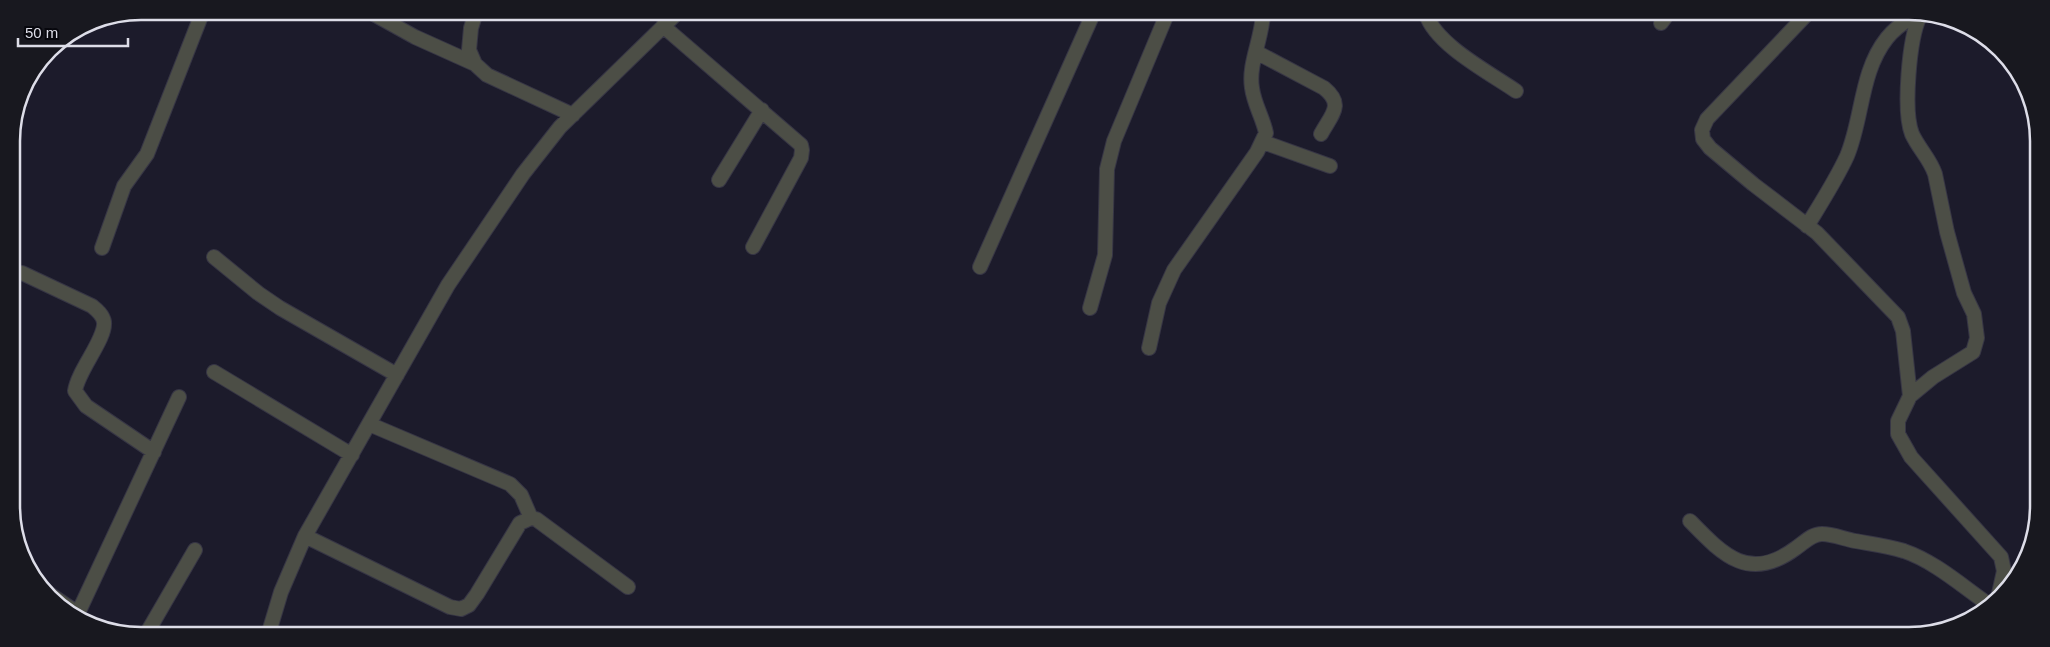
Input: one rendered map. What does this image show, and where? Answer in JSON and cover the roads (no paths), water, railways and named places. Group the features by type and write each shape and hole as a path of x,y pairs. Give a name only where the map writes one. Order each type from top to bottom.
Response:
{"street":[{"path":"102,248 124,186 147,154 199,20"},
{"path":"384,20 415,37 474,64 487,75 573,115"},
{"path":"474,20 469,50 474,64"},
{"path":"272,627 281,592 305,536 454,277 523,174 560,127 669,20"},
{"path":"980,267 1090,20"},
{"path":"1090,308 1105,255 1109,157 1164,20"},
{"path":"1149,348 1159,303 1174,270 1263,142 1266,134 1254,102 1251,75 1261,20"},
{"path":"1428,20 1444,42 1516,91"},
{"path":"1801,20 1707,119 1702,130 1703,139 1710,148 1753,184 1808,226 1848,264 1898,318 1903,331 1910,396"},
{"path":"1808,226 1847,156 1854,136 1867,77 1877,56 1887,38 1908,20"},
{"path":"1918,21 1914,30 1912,45 1908,120 1913,136 1932,165 1964,293 1974,314 1977,338 1973,352 1933,377 1910,396 1898,421 1899,439 1911,457 2000,557 2004,571 2001,585"},
{"path":"663,26 801,145 801,158 753,247"},
{"path":"1256,52 1324,88 1333,95 1336,101 1335,108 1321,134"},
{"path":"719,180 762,110"},
{"path":"1263,142 1330,166"},
{"path":"214,258 258,294 397,375"},
{"path":"22,272 92,306 101,314 104,322 102,332 76,381 75,391 86,406 154,452"},
{"path":"214,372 352,455"},
{"path":"80,610 179,397"},
{"path":"369,424 510,484 521,495 531,518"},
{"path":"305,536 450,607 461,609 469,605 477,594 520,523 525,519 531,518 536,519 628,588"},
{"path":"1690,521 1723,554 1742,563 1752,565 1769,562 1785,556 1807,539 1820,534 1904,551 1931,564 1983,601"},
{"path":"150,627 196,550"}]}
